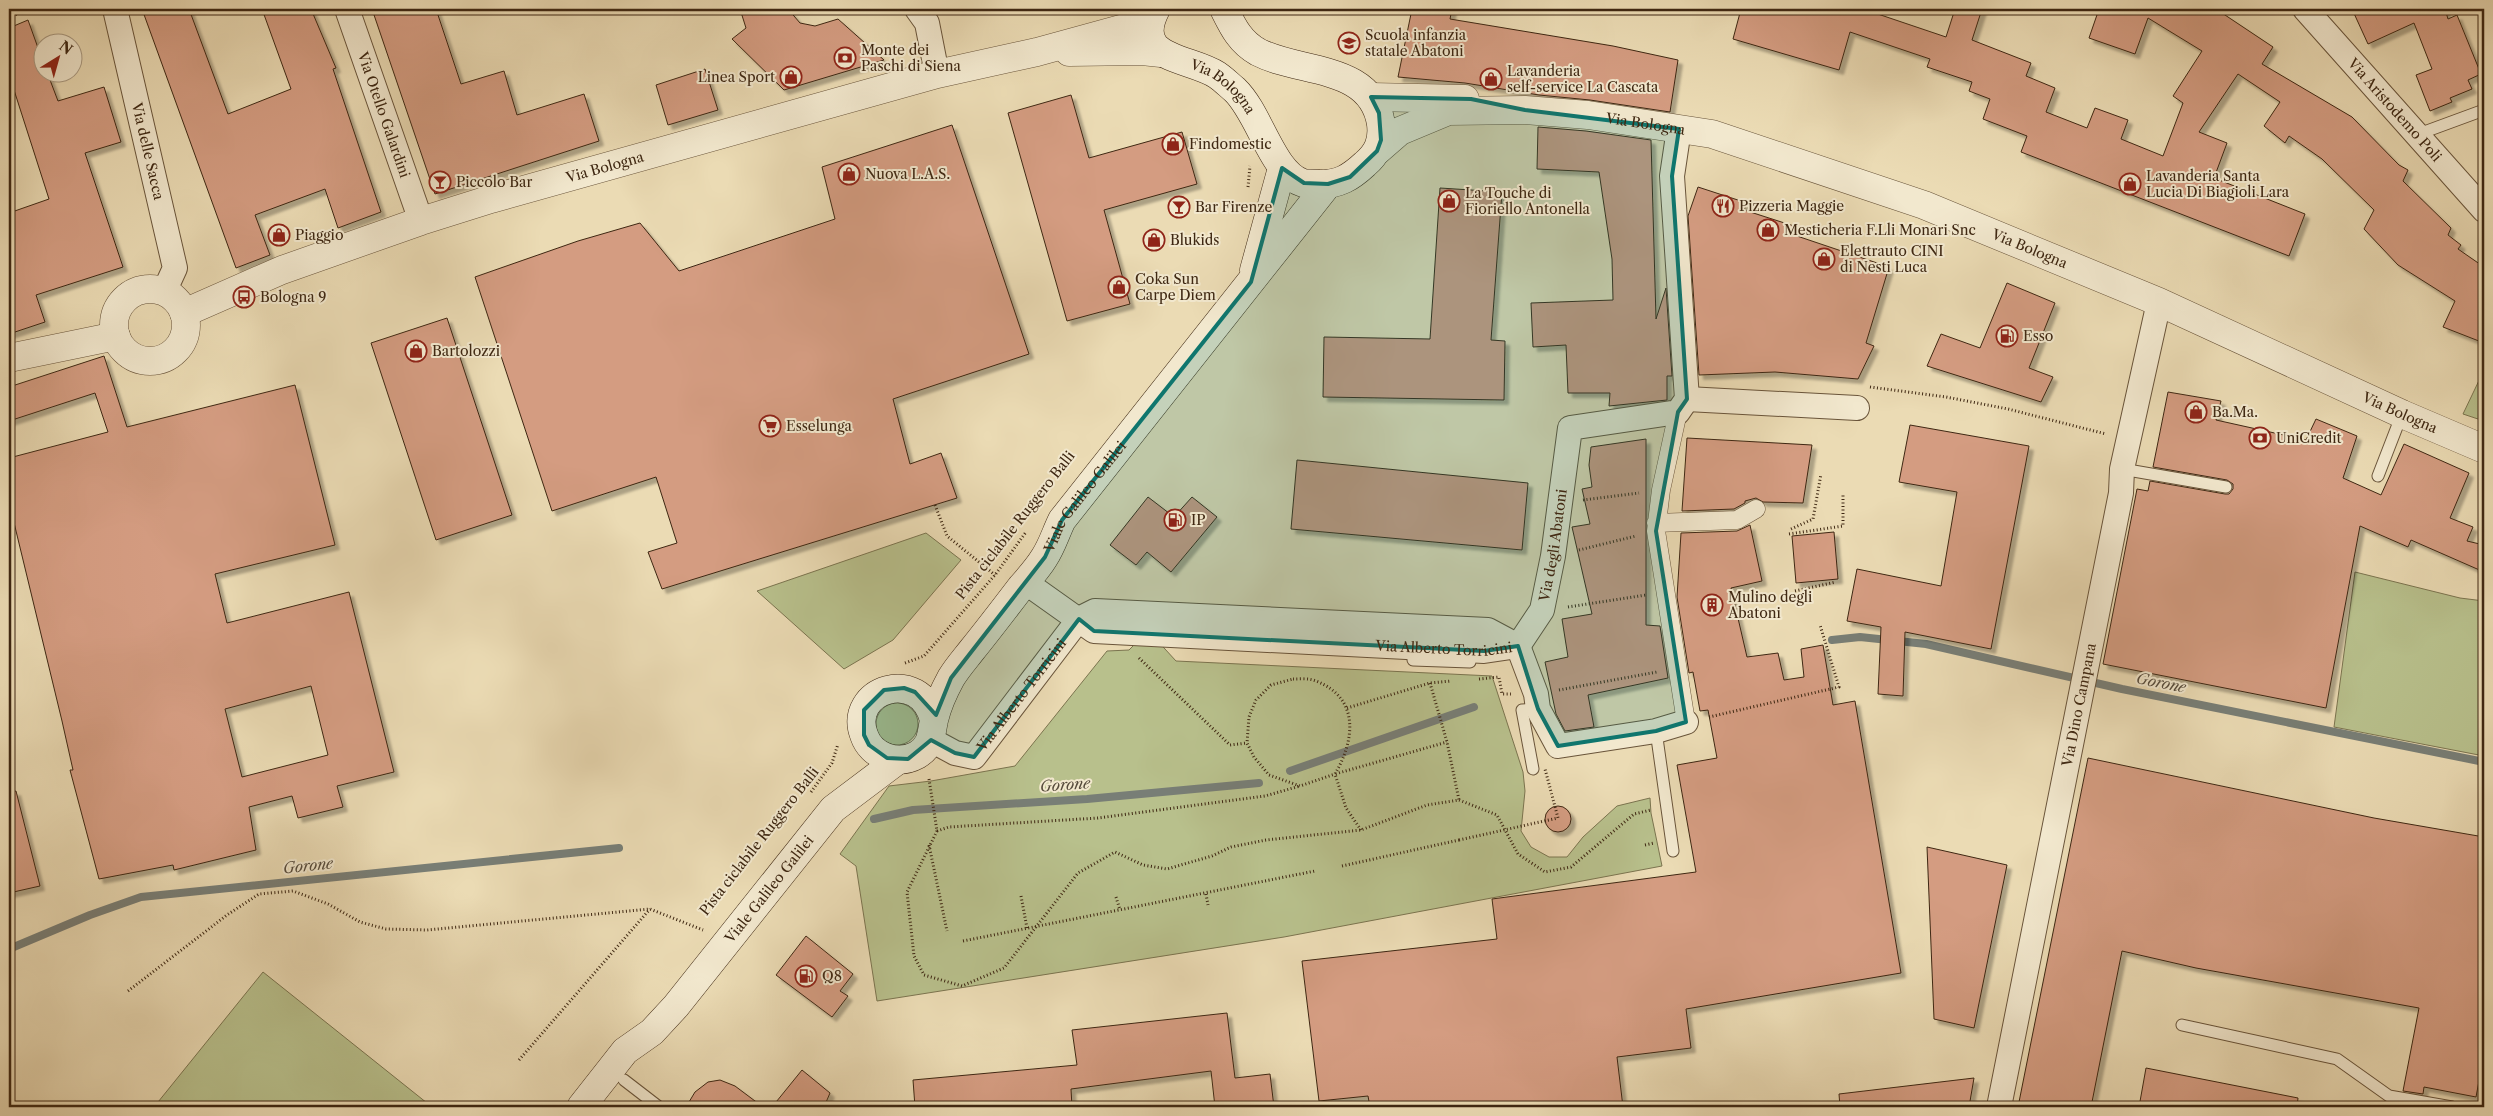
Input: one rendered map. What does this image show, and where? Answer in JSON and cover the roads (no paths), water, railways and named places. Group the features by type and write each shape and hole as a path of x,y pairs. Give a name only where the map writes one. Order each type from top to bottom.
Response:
{"street":[{"name":"Via delle Sacca","path":"115,9 175,268 164,292"},
{"name":"Via Otello Galardini","path":"348,9 421,221"},
{"path":"916,9 927,22 937,74"},
{"path":"1224,9 1234,31 1245,44 1258,52 1275,60 1344,77 1359,86 1371,97 1379,112 1381,126 1381,140 1377,151"},
{"name":"Via Aristodemo Poli","path":"2305,9 2484,210"},
{"path":"1037,52 1153,15"},
{"path":"1153,15 1149,31 1161,53"},
{"name":"Via Bologna","path":"184,313 282,270 421,221 937,74 1037,52 1107,53 1142,51 1161,53 1217,75 1236,91 1253,113 1282,168 1304,183 1328,184 1340,182 1350,177 1400,131 1448,112 1525,110 1588,116 1721,137 1924,205 2159,302 2402,414 2484,449"},
{"path":"1371,97 1471,99 1525,110"},
{"path":"1518,646 1536,694 1538,710 1558,746 1656,731 1686,722 1656,527 1661,490 1682,405 1672,176 1679,129"},
{"path":"1251,282 1282,168"},
{"name":"Viale Galileo Galilei","path":"603,1107 638,1062 652,1032 713,939 833,809 898,760 917,755 932,730 951,678 1044,557 1062,520 1328,184"},
{"path":"144,290 164,292 179,304 184,313 185,334 181,343 174,351 156,360 136,358 127,353 116,336 115,316 126,298 144,290"},
{"name":"Via Dino Campana","path":"1999,1107 2083,692 2121,493 2122,469 2159,302"},
{"path":"9,358 116,336"},
{"name":"Via degli Abatoni","path":"1518,646 1542,610 1553,556 1570,428 1682,405 1857,408"},
{"path":"1656,527 1737,520 1756,509"},
{"name":"Via Alberto Torricini","path":"1025,582 1094,631 1484,651 1518,646"},
{"name":"Via Alberto Torricini","path":"932,730 955,753 974,757 1079,619 1095,611 1488,630 1518,646"},
{"path":"898,760 886,758 869,745 862,726 864,710 868,703 884,690 904,688 915,692 931,708 932,730"},
{"name":"Viale Galileo Galilei","path":"581,1107 625,1051 652,1032"}],"lane":[{"path":"2416,135 2484,110"},
{"path":"2378,476 2402,414"},
{"path":"2122,469 2226,487"},
{"path":"1413,646 1413,660 1477,662"},
{"path":"1538,710 1522,710 1539,769"},
{"path":"1656,731 1673,851"},
{"path":"2182,1025 2337,1060 2389,1096 2452,1107"},
{"path":"624,1080 659,1107"}],"waterway":[{"name":"Gorone","path":"1832,640 1860,637 1926,644 2122,689 2484,762"},
{"name":"Gorone","path":"1290,771 1474,707"},
{"name":"Gorone","path":"874,819 913,810 1087,799 1259,783"},
{"name":"Gorone","path":"9,949 90,915 141,897 619,848"}],"place":[{"name":"Scuola infanzia statale Abatoni","path":"1349,43"},
{"name":"Monte dei Paschi di Siena","path":"845,58"},
{"name":"Linea Sport","path":"791,77"},
{"name":"Lavanderia self-service La Cascata","path":"1491,79"},
{"name":"Findomestic","path":"1173,144"},
{"name":"Nuova L.A.S.","path":"849,174"},
{"name":"Piccolo Bar","path":"440,182"},
{"name":"Lavanderia Santa Lucia Di Biagioli Lara","path":"2130,184"},
{"name":"La Touche di Fioriello Antonella","path":"1449,201"},
{"name":"Pizzeria Maggie","path":"1723,206"},
{"name":"Bar Firenze","path":"1179,207"},
{"name":"Mesticheria F.Lli Monari Snc","path":"1768,230"},
{"name":"Piaggio","path":"279,235"},
{"name":"Blukids","path":"1154,240"},
{"name":"Elettrauto CINI di Nesti Luca","path":"1824,259"},
{"name":"Coka Sun Carpe Diem","path":"1119,287"},
{"name":"Bologna 9","path":"244,297"},
{"name":"Esso","path":"2007,336"},
{"name":"Bartolozzi","path":"416,351"},
{"name":"Ba.Ma.","path":"2196,412"},
{"name":"Esselunga","path":"770,426"},
{"name":"UniCredit","path":"2260,438"},
{"name":"IP","path":"1175,520"},
{"name":"Mulino degli Abatoni","path":"1712,605"},
{"name":"Q8","path":"806,976"}]}
